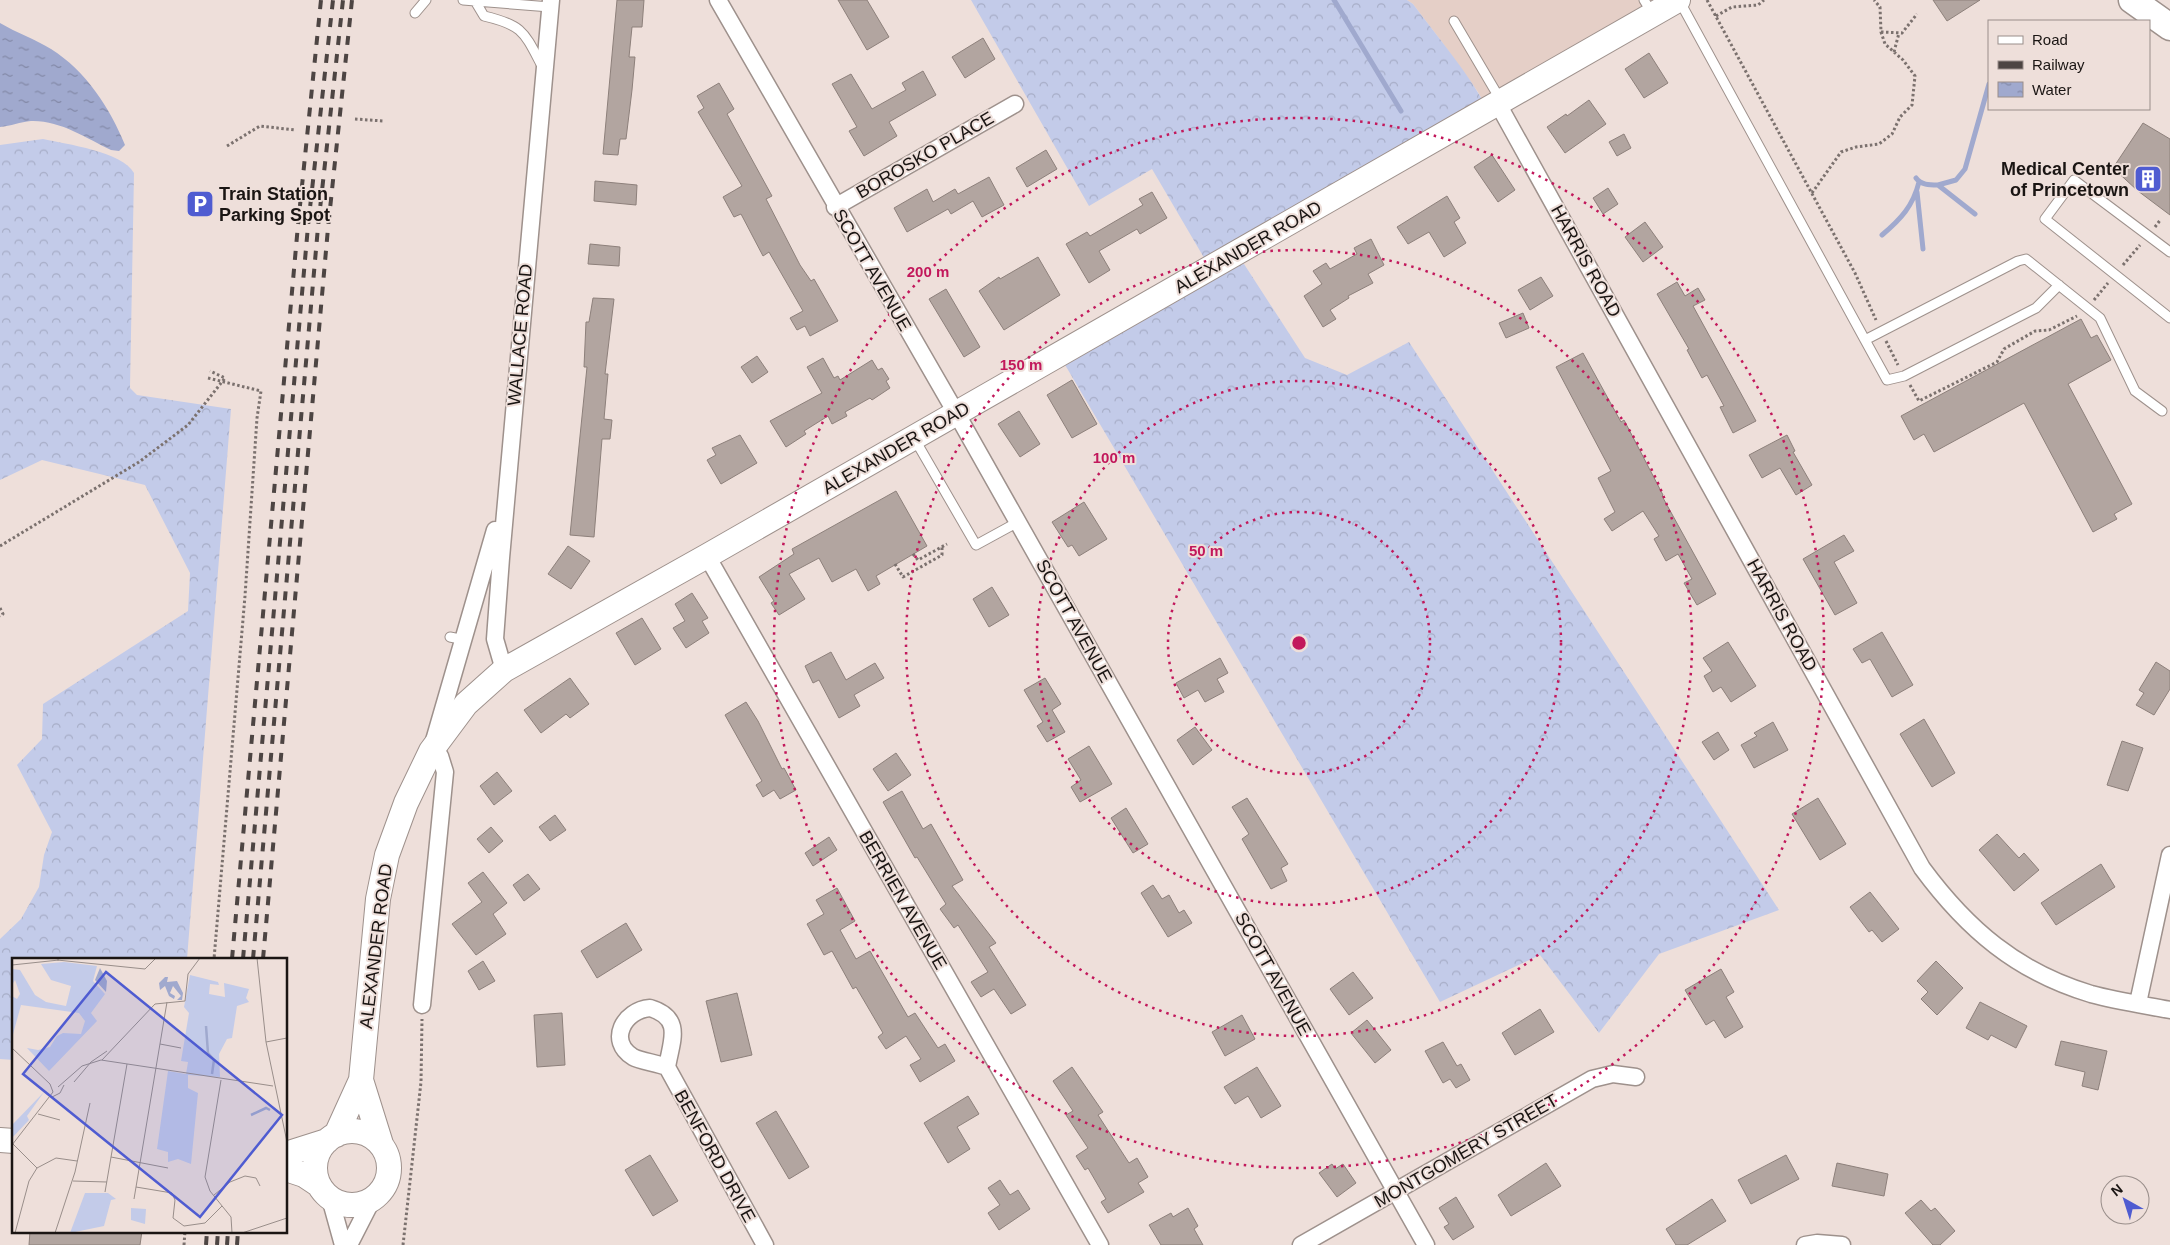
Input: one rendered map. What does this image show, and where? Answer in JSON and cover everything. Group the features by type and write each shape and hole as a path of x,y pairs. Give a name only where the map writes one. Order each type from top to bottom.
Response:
{"main road":[{"path":"2132,0 2170,28"}],"street":[{"name":"SCOTT AVENUE","path":"718,0 835,207 1018,522 1426,1245"},
{"name":"ALEXANDER ROAD","path":"331,1138 361,1080 378,900 383,872 399,820 431,751 466,704 504,670 1500,103 1649,8 1678,0"},
{"name":"WALLACE ROAD","path":"504,670 495,639 550,4"},
{"name":"HARRIS ROAD","path":"1500,103 1922,868 1943,897 1995,947 2025,966 2057,982 2092,994 2170,1010"},
{"name":"BOROSKO PLACE","path":"835,207 1015,104"},
{"path":"422,1005 445,772 440,756 431,751 458,638 500,512 508,474"},
{"name":"BERRIEN AVENUE","path":"707,556 1100,1245"},
{"path":"2138,1004 2170,855"},
{"name":"BENFORD DRIVE","path":"667,1067 765,1245"},
{"name":"MONTGOMERY STREET","path":"1302,1245 1592,1079 1612,1074 1636,1078"},
{"name":"ALEXANDER ROAD","path":"361,1080 381,1144"},
{"path":"288,1153 347,1131 360,1131 372,1136 381,1144 388,1155 389,1174 382,1192 372,1200 350,1206 324,1191 304,1175 288,1170"},
{"path":"331,1138 316,1162 316,1177 324,1191 343,1245"},
{"path":"349,1245 372,1200"},
{"path":"1805,1245 1817,1243 1842,1245"}],"lane":[{"path":"415,14 426,0"},
{"path":"464,0 550,4"},
{"path":"1678,0 1887,380 1904,376 2036,308 2059,285"},
{"path":"475,1 484,16 508,22 525,34 544,70"},
{"path":"1454,21 1500,103"},
{"path":"2170,252 2074,180 2045,219 2170,318"},
{"path":"1865,340 2018,260 2026,259 2100,318 2135,391 2162,411"},
{"path":"914,437 976,546 1018,522"}],"path":[{"path":"1707,0 1856,273 1881,332 1919,401 1997,362 2004,349 2035,331 2049,330 2082,313 2162,218"},
{"path":"1716,16 1732,7 1758,5 1764,0"},
{"path":"1812,193 1841,152 1856,147 1879,144 1892,134 1900,117 1912,105 1915,76 1904,60 1885,44 1881,32 1880,7 1874,0"},
{"path":"1881,32 1902,34 1918,14"},
{"path":"1894,52 1899,33"},
{"path":"355,119 382,121"},
{"path":"227,146 260,126 294,130"},
{"path":"0,546 139,462 188,425 225,378 210,371"},
{"path":"208,378 261,391 214,958"},
{"path":"913,554 918,560 947,544"},
{"path":"895,564 903,577 942,555 942,547"},
{"path":"0,608 3,614 0,616"},
{"path":"403,1245 421,1082 422,1005"},
{"path":"184,1245 185,1232"}],"shaded area":[{"path":"1407,0 1678,0 1488,110 1478,92 1442,42 1413,4"}],"green space":[{"path":"971,0 1407,0 1413,4 1453,56 1472,82 1488,110 1210,268 1152,169 1089,206"},
{"path":"43,139 79,146 106,154 128,166 134,173 130,388 137,395 231,409 187,958 12,958 12,1060 0,1059 0,939 21,919 39,887 44,855 52,832 17,765 42,739 43,704 188,611 190,573 145,485 42,460 0,480 0,145"},
{"path":"1244,264 1305,358 1347,375 1409,342 1779,910 1659,954 1599,1033 1540,955 1440,1002 1061,358 1217,269"}],"water":[{"path":"0,23 51,49 64,58 86,79 96,91 119,131 125,145 119,151 111,150 52,123 31,121 0,127"}],"building":[{"path":"617,0 644,0 642,27 632,27 629,57 635,57 632,90 626,139 620,139 618,155 603,154"},
{"path":"838,0 867,0 889,37 867,50"},
{"path":"1933,0 1980,0 1947,21"},
{"path":"983,38 995,59 965,78 952,57"},
{"path":"1649,53 1668,83 1644,98 1625,69"},
{"path":"923,71 936,95 889,122 897,136 864,156 849,131 857,127 832,84 851,74 872,109 906,90 902,83"},
{"path":"719,83 734,109 727,114 772,196 766,199 800,265 811,281 814,279 838,321 810,336 805,326 797,330 790,318 803,311 769,252 763,256 741,214 734,217 723,197 742,186 698,112 704,108 697,96"},
{"path":"1589,100 1606,124 1565,153 1547,127 1566,114 1567,116"},
{"name":"Medical Center of Princetown","path":"2143,123 2170,139 2170,215 2138,191 2113,168"},
{"path":"1624,134 1631,148 1617,156 1609,142"},
{"path":"1046,150 1057,169 1027,187 1016,168"},
{"path":"1492,155 1515,190 1498,202 1474,167"},
{"path":"989,177 1004,205 982,217 973,201 951,214 948,209 907,232 894,208 927,189 933,202 955,189 958,194"},
{"path":"595,181 637,185 636,205 594,201"},
{"path":"1608,188 1618,204 1603,214 1593,198"},
{"path":"1152,192 1167,218 1140,234 1137,229 1099,251 1110,270 1089,283 1066,244 1087,232 1090,236 1143,205 1139,199"},
{"path":"1447,196 1460,218 1454,222 1466,243 1444,257 1429,232 1408,244 1397,227"},
{"path":"1645,222 1663,247 1643,262 1625,237"},
{"path":"1371,239 1384,265 1368,274 1373,283 1348,296 1349,298 1330,310 1336,319 1323,327 1304,296 1322,284 1313,271 1326,263 1330,269 1357,254 1354,248"},
{"path":"590,244 620,247 619,266 588,264"},
{"path":"1038,257 1060,295 1004,330 979,291 999,277 1000,279"},
{"path":"1541,277 1553,296 1530,310 1518,290"},
{"path":"1677,282 1685,296 1698,288 1705,300 1693,306 1756,421 1733,433 1720,407 1724,406 1707,375 1702,378 1687,350 1689,349 1657,294"},
{"path":"946,289 980,347 964,357 929,299"},
{"path":"593,298 614,299 605,374 608,374 604,419 612,420 610,439 602,439 594,537 570,535 587,367 584,367 586,322 589,322"},
{"path":"1523,313 1529,328 1506,338 1499,323"},
{"path":"2081,319 2091,338 2097,335 2111,360 2068,384 2132,504 2114,514 2117,519 2093,532 2024,403 1934,452 1924,434 1914,440 1901,416"},
{"path":"1583,353 1621,422 1624,420 1662,496 1716,594 1697,605 1684,583 1692,579 1678,554 1666,561 1654,539 1659,536 1643,511 1612,531 1604,519 1615,512 1598,478 1611,471 1556,367"},
{"path":"757,356 768,372 752,383 741,367"},
{"path":"823,358 834,378 838,376 840,380 872,360 878,370 882,368 889,379 886,381 890,388 872,400 870,398 845,412 847,416 832,424 828,416 804,431 806,434 786,447 770,421 822,393 807,367"},
{"path":"1072,380 1097,424 1072,438 1047,395"},
{"path":"1019,411 1040,444 1020,457 998,424"},
{"path":"740,435 757,463 721,484 707,460 716,455 712,448"},
{"path":"1787,435 1795,451 1793,452 1812,485 1796,495 1780,468 1762,478 1749,455"},
{"path":"896,491 927,546 876,576 880,584 868,591 856,569 832,582 819,558 789,574 805,599 779,615 771,603 774,601 759,577 794,554 792,549"},
{"path":"1084,502 1107,539 1079,556 1072,545 1068,547 1052,522"},
{"path":"1844,535 1854,551 1834,562 1857,603 1835,615 1803,559"},
{"path":"568,546 590,561 571,589 548,574"},
{"path":"992,587 1009,615 989,627 973,599"},
{"path":"692,593 708,618 702,621 709,633 686,648 673,628 685,621 675,604"},
{"path":"642,618 661,649 635,665 616,633"},
{"path":"1882,632 1913,685 1892,697 1870,659 1862,663 1853,649"},
{"path":"1728,642 1756,686 1731,702 1721,687 1713,692 1704,676 1712,671 1703,658"},
{"path":"831,652 846,680 875,663 884,678 854,695 860,706 839,718 819,680 813,683 805,666"},
{"path":"1220,658 1228,673 1217,679 1224,692 1205,702 1198,690 1184,698 1176,683"},
{"path":"2156,662 2170,671 2170,689 2154,715 2136,705 2144,693 2139,690"},
{"path":"570,678 589,704 570,718 566,714 541,733 524,710"},
{"path":"1045,678 1061,704 1052,710 1065,732 1047,742 1037,726 1043,722 1024,690"},
{"path":"746,702 758,721 782,769 784,768 796,790 780,799 774,790 763,797 756,785 762,781 725,715"},
{"path":"1924,719 1955,773 1932,787 1900,734"},
{"path":"1773,722 1788,750 1754,768 1741,745 1757,736 1754,733"},
{"path":"1195,727 1212,750 1193,765 1177,740"},
{"path":"1718,732 1729,750 1714,760 1702,742"},
{"path":"2122,741 2143,748 2128,791 2107,785"},
{"path":"1089,746 1112,784 1080,802 1071,787 1081,780 1068,759"},
{"path":"896,753 911,775 888,791 873,769"},
{"path":"497,772 512,791 494,805 480,786"},
{"path":"902,791 923,829 931,824 963,880 952,886 996,943 989,947 1026,1005 1011,1014 994,989 981,997 971,982 988,972 958,925 954,928 940,909 946,904 917,857 915,858 883,802"},
{"path":"1247,798 1288,864 1281,868 1287,881 1271,889 1242,839 1249,834 1232,807"},
{"path":"1818,798 1846,844 1820,860 1792,814"},
{"path":"1126,808 1148,844 1133,853 1111,818"},
{"path":"555,815 566,830 550,841 539,827"},
{"path":"491,827 503,841 489,853 477,839"},
{"path":"1997,834 2019,858 2024,853 2039,870 2014,891 1979,850"},
{"path":"829,837 837,850 813,866 805,853"},
{"path":"2101,864 2115,887 2056,925 2041,903"},
{"path":"483,872 507,903 493,914 506,934 476,955 452,924 482,902 468,883"},
{"path":"528,874 540,889 524,901 513,885"},
{"path":"1153,885 1162,899 1169,895 1179,913 1184,910 1192,923 1168,937 1141,893"},
{"path":"837,888 855,921 840,930 856,959 870,951 908,1017 915,1013 938,1048 945,1044 955,1061 920,1082 910,1065 921,1059 906,1036 886,1049 878,1037 883,1033 856,987 853,989 832,951 824,955 807,924 824,914 816,900"},
{"path":"1870,892 1899,929 1882,942 1872,930 1869,932 1850,907"},
{"path":"626,923 642,950 597,978 581,951"},
{"path":"483,961 495,981 479,990 468,971"},
{"path":"1936,961 1963,988 1937,1015 1921,999 1928,992 1917,981"},
{"path":"1721,969 1734,992 1726,997 1743,1027 1725,1038 1714,1020 1706,1025 1685,990"},
{"path":"1353,972 1373,998 1349,1015 1330,989"},
{"path":"737,993 752,1055 721,1062 706,1001"},
{"path":"1980,1002 2027,1026 2016,1048 1991,1035 1988,1040 1966,1028"},
{"path":"1540,1009 1554,1032 1515,1055 1502,1033"},
{"path":"562,1013 565,1065 537,1067 534,1015"},
{"path":"1242,1015 1255,1039 1225,1056 1212,1032"},
{"path":"1367,1020 1391,1050 1375,1063 1351,1033"},
{"path":"2061,1041 2107,1051 2098,1090 2082,1086 2085,1072 2055,1065"},
{"path":"1443,1042 1457,1066 1461,1064 1470,1080 1456,1088 1450,1079 1443,1083 1425,1051"},
{"path":"1072,1067 1103,1112 1098,1115 1129,1163 1137,1158 1148,1177 1138,1183 1144,1192 1108,1213 1101,1202 1106,1199 1088,1168 1085,1170 1076,1156 1088,1148 1066,1115 1073,1111 1053,1081"},
{"path":"1257,1067 1281,1106 1261,1118 1248,1096 1235,1104 1224,1087"},
{"path":"968,1096 979,1114 957,1127 970,1149 948,1163 924,1123"},
{"path":"776,1111 809,1167 789,1179 756,1123"},
{"path":"650,1155 678,1201 653,1216 625,1170"},
{"path":"1786,1155 1799,1179 1751,1204 1738,1180"},
{"path":"1546,1163 1561,1186 1511,1216 1498,1195"},
{"path":"1837,1163 1888,1174 1884,1196 1832,1186"},
{"path":"1332,1164 1335,1169 1343,1164 1356,1183 1337,1197 1319,1173"},
{"path":"1000,1180 1010,1195 1018,1190 1030,1209 999,1230 988,1213 1000,1205 988,1188"},
{"path":"1456,1197 1474,1227 1453,1240 1444,1227 1449,1224 1439,1208"},
{"path":"1712,1199 1726,1221 1687,1245 1676,1245 1666,1229"},
{"path":"1921,1200 1931,1211 1935,1208 1955,1231 1940,1245 1933,1245 1905,1213"},
{"path":"1188,1208 1198,1226 1194,1229 1203,1245 1161,1245 1149,1225 1171,1213 1173,1217"},
{"path":"30,1232 142,1232 140,1245 29,1245"}],"waterway":[{"path":"1334,0 1401,111"},
{"path":"1938,185 1956,180 1965,169 1988,88"},
{"path":"1916,178 1928,185 1938,185 1975,214"},
{"path":"1882,235 1910,205 1919,182"},
{"path":"1917,192 1923,249"}],"railway":[{"path":"232,958 298,225 321,0"},
{"path":"243,958 308,226 333,0"},
{"path":"253,958 318,227 343,0"},
{"path":"263,958 328,228 352,0"},
{"path":"206,1245 207,1232"},
{"path":"217,1245 218,1232"},
{"path":"227,1245 228,1232"},
{"path":"237,1245 238,1232"}],"place":[{"name":"Medical Center of Princetown","path":"2148,179"},
{"name":"Train Station Parking Spot","path":"200,204"}]}
